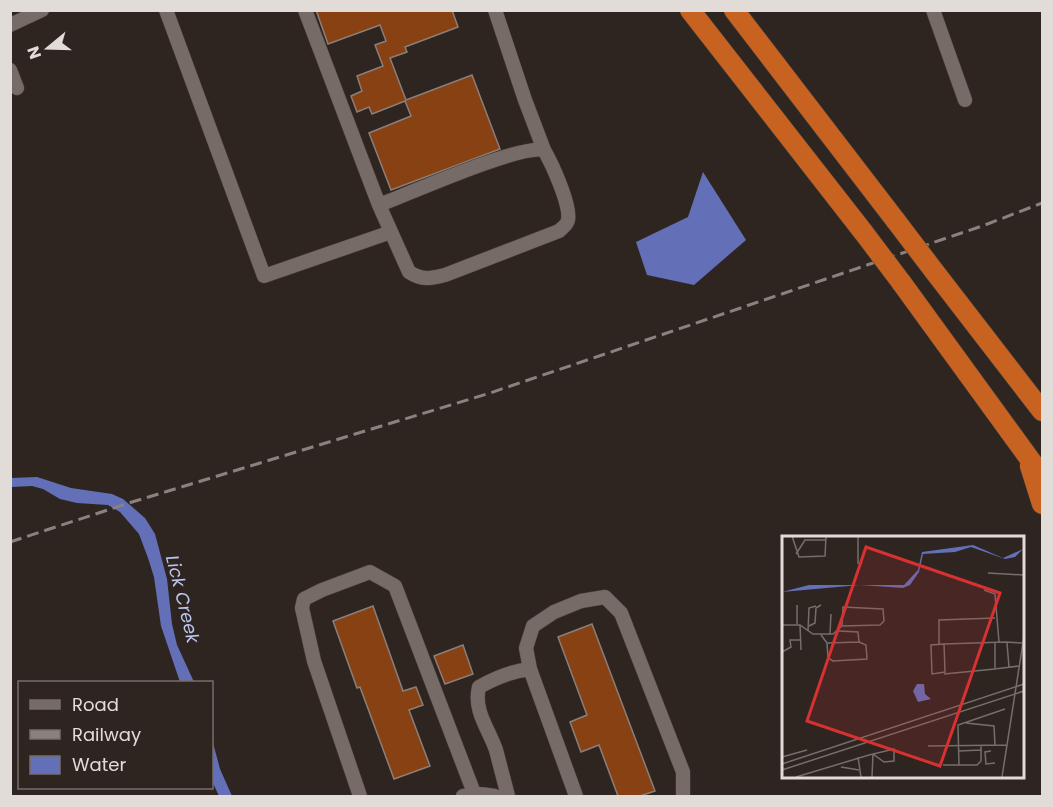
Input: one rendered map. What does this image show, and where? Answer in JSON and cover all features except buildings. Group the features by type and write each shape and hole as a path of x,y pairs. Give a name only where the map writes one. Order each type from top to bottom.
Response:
{"highway":[{"path":"690,10 864,233 1042,476"},
{"path":"734,10 1042,411"},
{"path":"1026,455 1042,504"}],"lane":[{"path":"10,25 42,10"},
{"path":"166,10 264,276 391,232"},
{"path":"305,10 391,232 409,272 418,278 426,279 445,275 559,231 567,224 569,216 562,192 525,100 495,10"},
{"path":"933,10 965,100"},
{"path":"10,70 17,88"},
{"path":"379,205 506,156 535,149 544,150"},
{"path":"360,796 314,662 302,608 304,599 370,572 395,586 469,795 495,796"},
{"path":"576,796 530,669 526,648 533,626 554,612 581,601 605,597 621,613 630,634 683,772 683,796"},
{"path":"508,796 495,747 479,712 477,696 479,687 492,680 520,670 530,669"}],"water":[{"path":"703,172 746,240 694,285 647,275 636,242 688,217"},
{"name":"Lick Creek","path":"37,477 71,488 112,494 123,499 145,518 155,534 167,579 177,645 194,681 180,681 161,626 154,577 148,558 139,534 120,512 108,505 77,503 60,499 43,489 32,486 11,487 11,478"},
{"path":"213,743 220,769 232,796 219,796 213,783"}],"railway":[{"path":"10,542 132,502 490,393 985,225 1042,203"}]}
